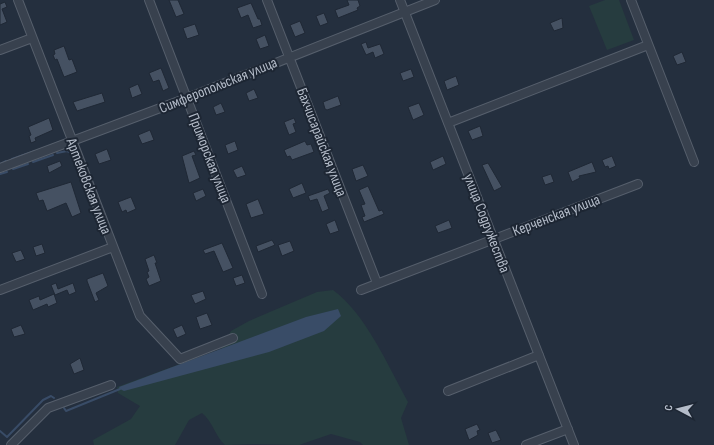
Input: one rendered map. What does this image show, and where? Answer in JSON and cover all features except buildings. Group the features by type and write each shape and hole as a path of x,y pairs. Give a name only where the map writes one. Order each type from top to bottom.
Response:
{"street":[{"name":"Артековская улица","path":"18,0 140,316 180,359 233,338"},
{"name":"Приморская улица","path":"149,0 262,294"},
{"name":"Бахчисарайская улица","path":"267,0 377,283"},
{"name":"улица Содружества","path":"400,0 574,445"},
{"name":"Симферопольская улица","path":"0,168 73,142 436,0"},
{"path":"631,0 694,162"},
{"path":"0,50 32,38"},
{"path":"448,123 648,45"},
{"name":"Керченская улица","path":"361,290 638,184"},
{"path":"0,290 113,247"},
{"path":"448,391 539,355"},
{"path":"11,445 48,408 111,385"},
{"path":"526,445 568,429"}],"green space":[{"path":"605,0 619,0 634,40 607,50 589,6"},
{"path":"333,290 345,300 366,326 408,402 401,418 409,445 363,445 360,442 331,434 299,445 225,445 202,413 189,420 175,445 94,445 93,440 131,419 140,406 118,393 117,387 221,349 231,331 249,321 317,292"}],"water":[{"path":"338,309 341,316 324,331 269,352 124,391 119,387 306,317"}],"waterway":[{"path":"12,159 35,151"},
{"path":"57,153 67,151 74,154"},
{"path":"33,162 53,155"},
{"path":"0,164 6,161"},
{"path":"13,169 28,164"},
{"path":"0,174 7,172"},
{"path":"64,408 66,411 120,389"},
{"path":"0,431 7,437 43,400 51,396 54,398"}]}
